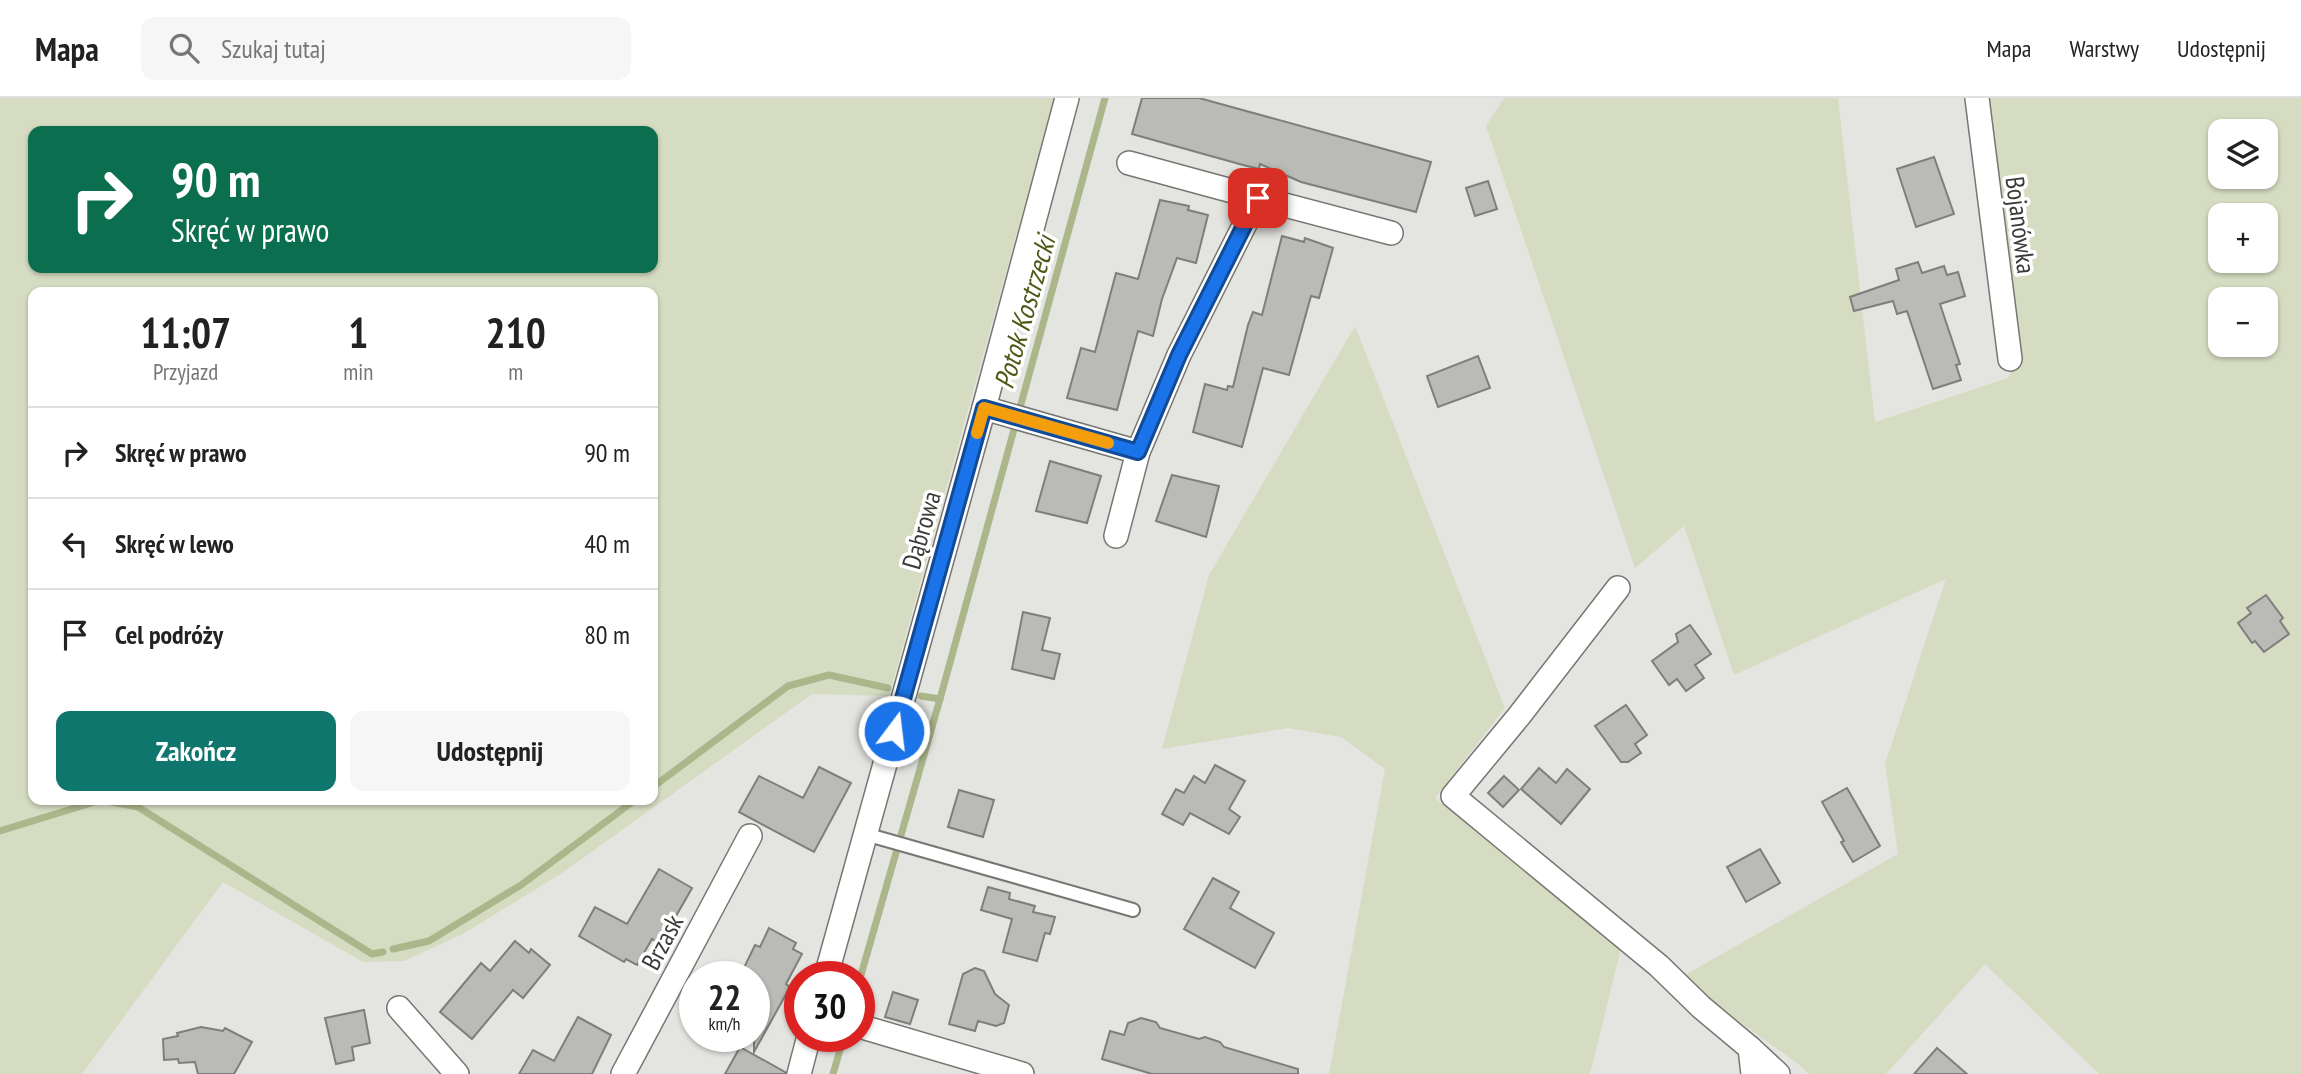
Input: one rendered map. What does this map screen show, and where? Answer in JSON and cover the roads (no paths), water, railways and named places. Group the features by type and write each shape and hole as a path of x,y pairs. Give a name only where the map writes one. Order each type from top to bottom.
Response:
{"street":[{"name":"Dąbrowa","path":"831,961 876,838 992,410 1067,98"},
{"name":"Bojanówka","path":"1977,98 2010,359"},
{"path":"1129,163 1391,233"},
{"path":"1116,536 1138,452 1179,355 1258,198"},
{"path":"992,410 1138,452"},
{"path":"1618,588 1453,796 1659,966 1701,1007 1778,1074"},
{"name":"Brzask","path":"623,1074 750,835"},
{"path":"399,1008 457,1074"},
{"path":"875,1031 1022,1074"},
{"path":"1750,1048 1753,1074"},
{"path":"799,1074 805,1052"}],"lane":[{"path":"876,838 1133,910"}],"waterway":[{"name":"Potok Kostrzecki","path":"865,961 1105,98"},
{"path":"658,783 788,686 829,675 888,688"},
{"path":"921,696 940,699"},
{"path":"0,831 85,805"},
{"path":"127,805 138,807 372,954 383,952"},
{"path":"393,949 429,941 521,885 628,805"},
{"name":"Potok Kostrzecki","path":"833,1074 839,1052"}]}
